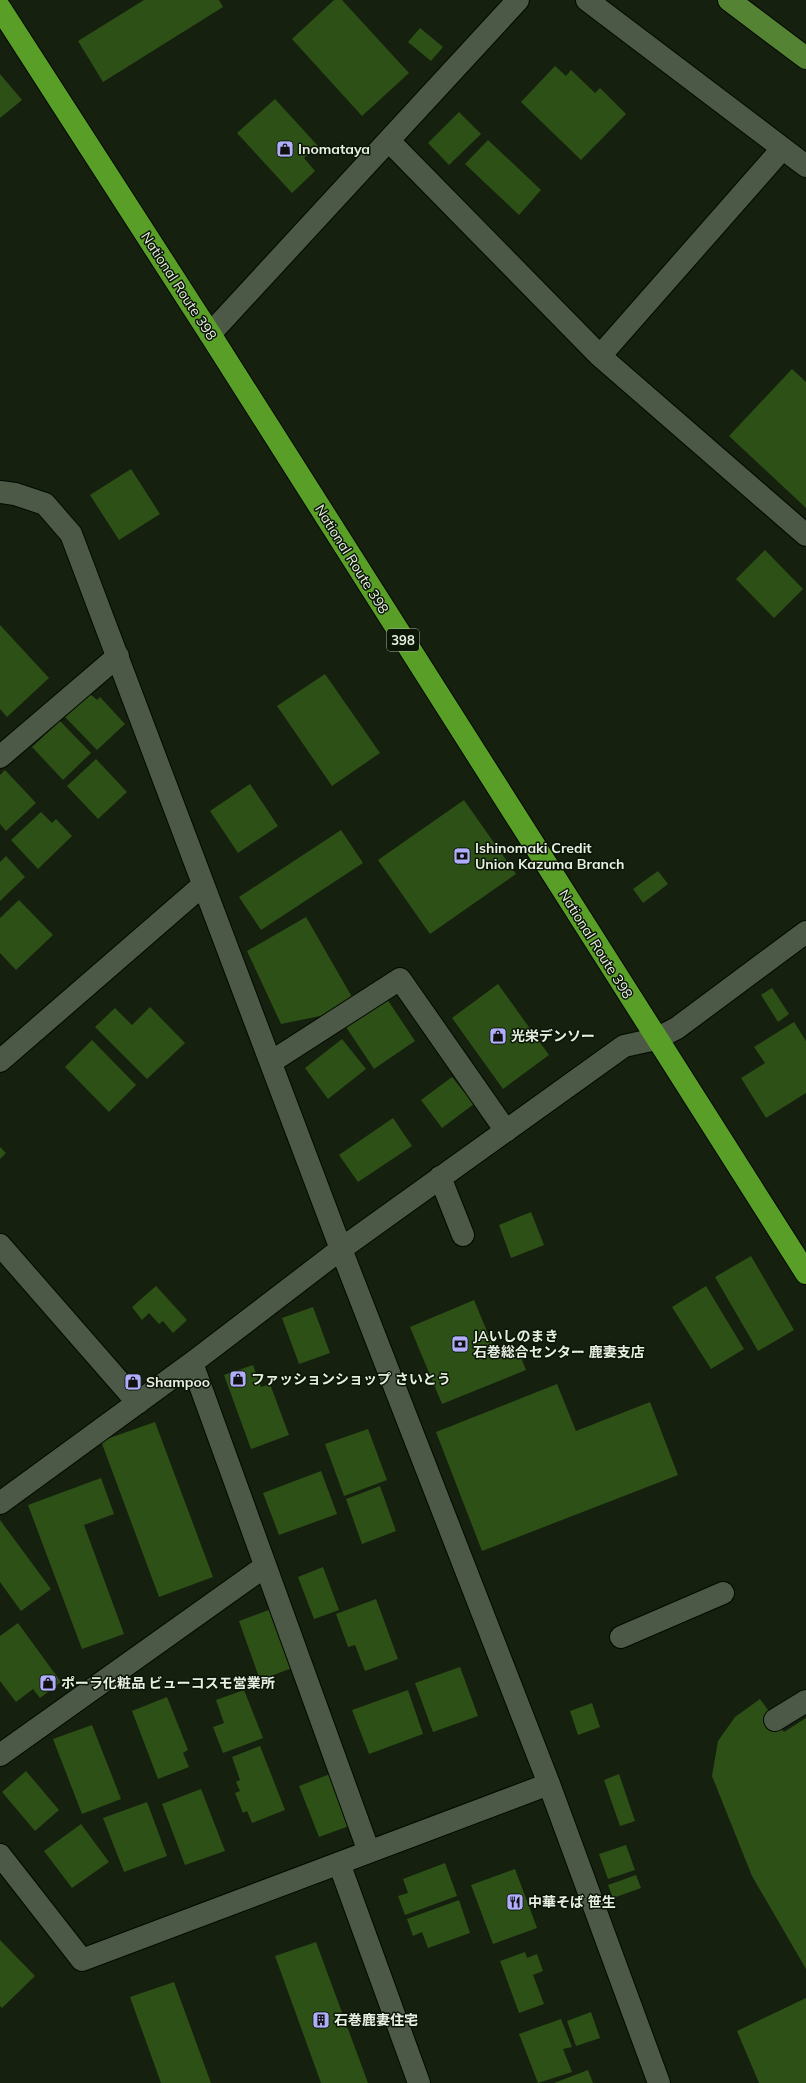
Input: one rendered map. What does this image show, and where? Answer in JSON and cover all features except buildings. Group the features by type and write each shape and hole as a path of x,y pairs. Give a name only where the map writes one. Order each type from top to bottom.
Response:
{"highway":[{"name":"National Route 398","path":"0,8 210,334 656,1039 806,1273"}],"main road":[{"path":"730,0 806,58"}],"street":[{"path":"210,334 518,0"},
{"path":"587,0 806,166"},
{"path":"389,140 600,356 806,535"},
{"path":"600,356 782,149"},
{"path":"0,492 15,494 45,504 71,534 341,1249 549,1784 660,2083"},
{"path":"0,757 118,656"},
{"path":"0,1061 203,885"},
{"path":"0,1503 192,1364 341,1249 624,1046 656,1039 677,1028 806,932"},
{"path":"271,1062 400,979 506,1131"},
{"path":"440,1177 463,1234"},
{"path":"0,1245 138,1403"},
{"path":"192,1364 264,1567 369,1852"},
{"path":"0,1755 264,1567"},
{"path":"621,1638 723,1593"},
{"path":"775,1720 806,1701"},
{"path":"0,1855 82,1960 549,1784"},
{"path":"340,1863 419,2083"}],"place":[{"name":"Inomataya","path":"285,149"},
{"name":"Ishinomaki Credit Union Kazuma Branch","path":"462,856"},
{"name":"光栄デンソー","path":"498,1036"},
{"name":"JAいしのまき 石巻総合センター 鹿妻支店","path":"460,1344"},
{"name":"ファッションショップ さいとう","path":"238,1379"},
{"name":"Shampoo","path":"133,1382"},
{"name":"ポーラ化粧品 ビューコスモ営業所","path":"48,1683"},
{"name":"中華そば 笹生","path":"515,1902"},
{"name":"石巻鹿妻住宅","path":"321,2020"}]}
